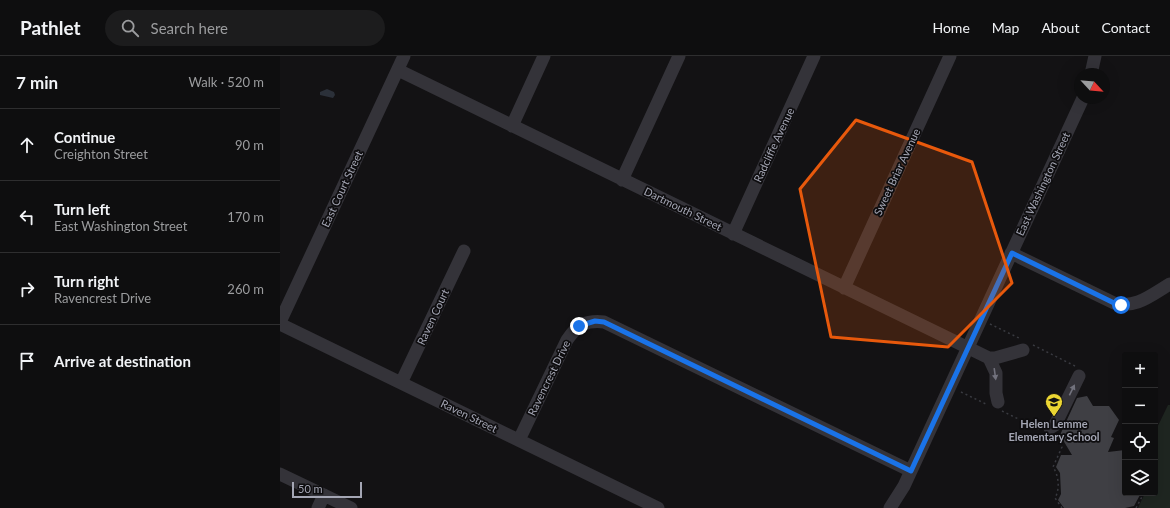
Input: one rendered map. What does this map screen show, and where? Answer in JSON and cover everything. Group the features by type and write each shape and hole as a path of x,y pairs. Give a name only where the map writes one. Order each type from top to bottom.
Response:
{"street":[{"name":"East Court Street","path":"280,323 404,56"},
{"path":"512,126 544,56"},
{"path":"622,180 679,56"},
{"name":"Radcliffe Avenue","path":"733,234 814,56"},
{"name":"Sweet Briar Avenue","path":"844,288 950,56"},
{"path":"1092,68 1095,56"},
{"name":"Dartmouth Street","path":"398,70 989,358"},
{"name":"East Washington Street","path":"890,508 904,486 1079,104"},
{"name":"Raven Court","path":"401,383 464,251"},
{"path":"1012,253 1114,303 1121,305 1130,305 1139,302 1170,284"},
{"name":"Ravencrest Drive","path":"519,440 572,331 579,326 595,321 604,322 911,471"},
{"name":"Raven Street","path":"280,323 658,508"},
{"path":"996,406 996,373 989,358 995,358 1027,346"},
{"path":"1047,429 1055,426 1079,376"},
{"path":"281,476 351,508"},
{"path":"318,508 324,495"}],"path":[{"path":"987,323 1027,346 1082,369 1079,376"},
{"path":"957,390 1047,429 1062,447 1053,467 1057,473 1059,492 1055,498 1062,508"},
{"path":"1136,508 1142,496"}],"highlighted area":[{"path":"856,120 972,162 1012,283 948,347 831,337 800,189"}],"shaded area":[{"path":"327,89 334,92 335,95 333,98 320,95 320,92"},
{"path":"1168,405 1170,405 1170,508 1138,508 1144,496 1158,496 1158,426"}],"building":[{"path":"1087,396 1093,406 1109,406 1119,420 1111,437 1114,438 1108,452 1122,450 1122,496 1139,496 1134,506 1125,508 1064,508 1058,500 1061,494 1060,473 1056,467 1061,455 1072,455 1060,435 1077,398"}],"place":[{"name":"Helen Lemme Elementary School","path":"1054,417"}],"route":[{"path":"579,326 586,322 604,322 911,471 1012,253 1114,303 1121,305"}]}
